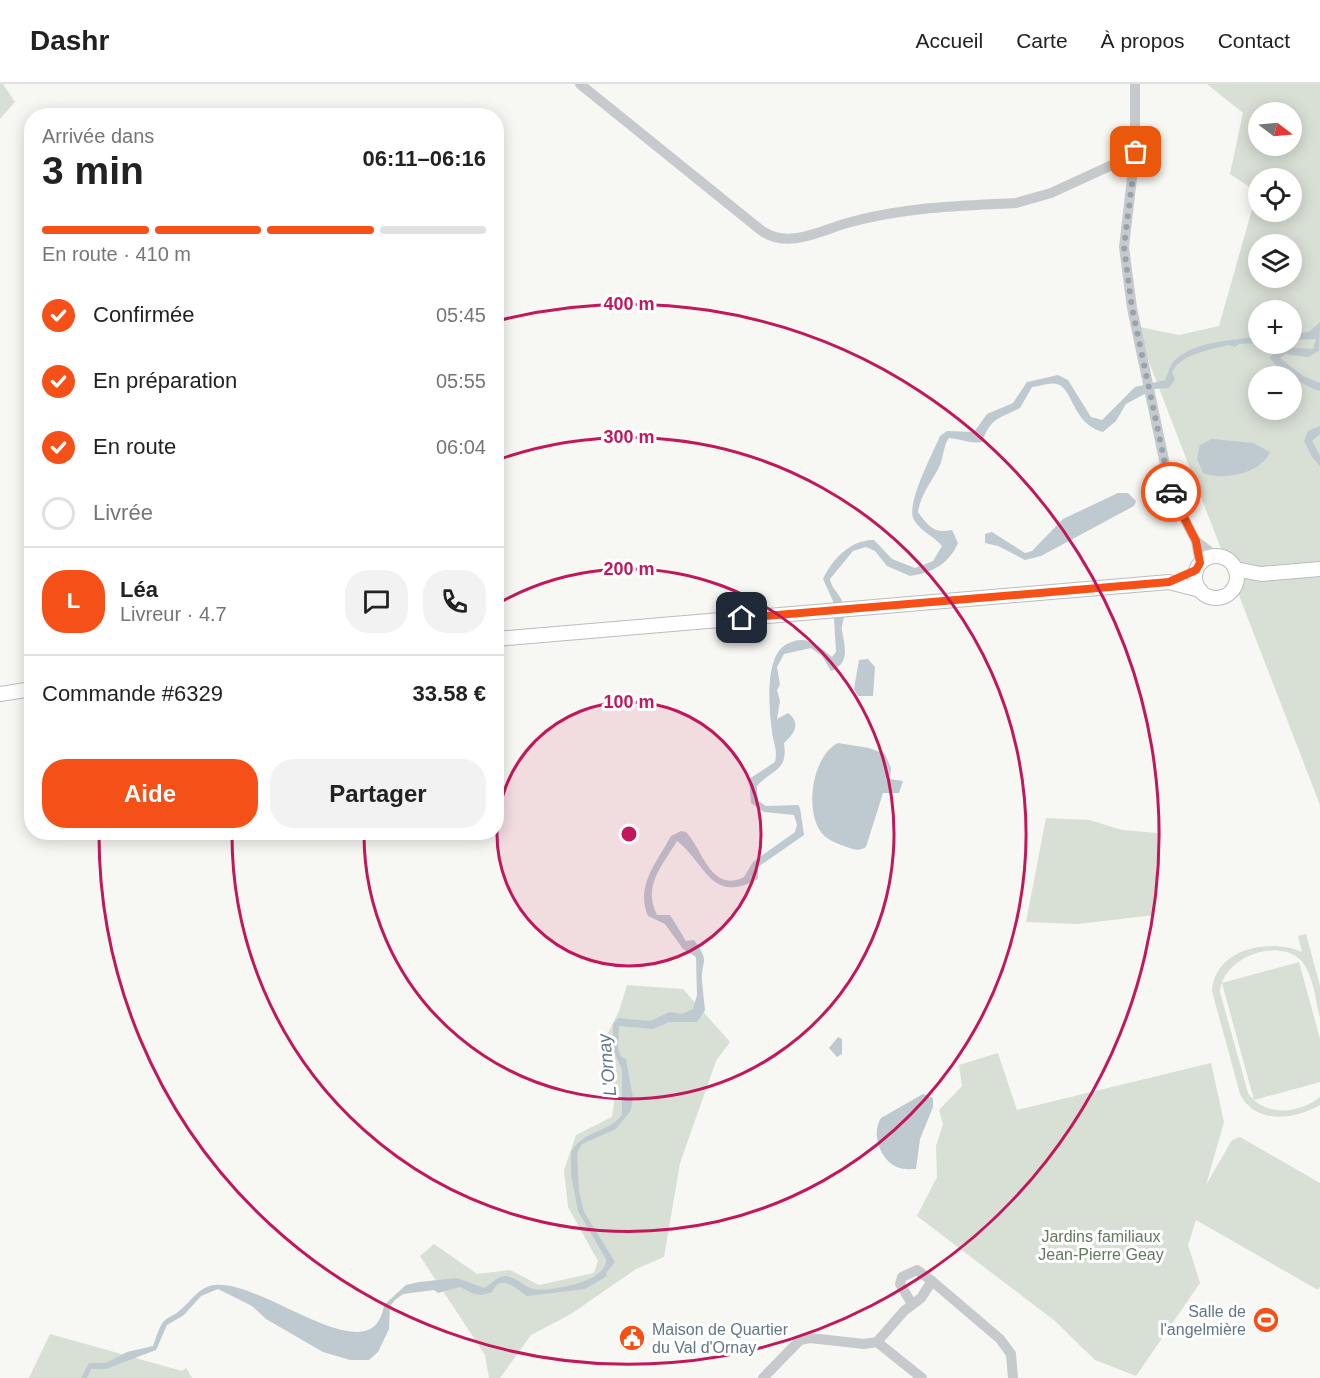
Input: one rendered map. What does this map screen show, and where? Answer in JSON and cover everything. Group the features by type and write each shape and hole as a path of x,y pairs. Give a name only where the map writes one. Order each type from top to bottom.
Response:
{"main road":[{"path":"1169,582 1215,556 1227,559 1235,569 1261,574 1320,569"},
{"path":"1198,566 1195,581 1200,590"},
{"path":"1234,586 1235,569"},
{"path":"504,638 1169,582 1217,597 1228,593 1234,586 1261,574"},
{"path":"0,694 24,690"}],"street":[{"path":"580,84 679,161 762,231 779,239 803,237 894,212 1016,203 1051,193 1112,165 1134,162"},
{"path":"1136,84 1134,162 1124,247 1132,308 1171,493 1196,541 1198,566"},
{"path":"1196,541 1215,556"},
{"path":"912,1304 902,1290 902,1276 917,1270 1000,1339 1011,1354 1013,1378"},
{"path":"763,1378 800,1340 810,1338 871,1345 877,1342 912,1304 921,1298 932,1281"},
{"path":"877,1342 922,1378"}],"green space":[{"path":"0,84 3,84 15,102 0,119"},
{"path":"1207,84 1320,84 1320,805 1135,326 1179,335 1219,326 1248,222 1302,222 1302,168 1248,168 1248,186 1230,174 1243,113"},
{"path":"1046,818 1089,820 1122,830 1158,833 1155,915 1077,924 1026,922"},
{"path":"1306,934 1320,986 1320,1017 1307,969 1297,957 1286,952 1274,950 1261,952 1238,962 1229,970 1220,992 1248,1093 1255,1101 1272,1109 1292,1110 1312,1103 1320,1097 1320,1105 1299,1114 1276,1117 1265,1115 1247,1104 1240,1094 1212,991 1215,976 1233,956 1246,950 1275,946 1302,952 1298,936"},
{"path":"1299,962 1320,1039 1320,1082 1254,1100 1222,983"},
{"path":"627,985 683,989 730,1042 716,1061 680,1163 664,1257 636,1269 571,1314 531,1335 500,1378 489,1378 485,1355 420,1256 434,1244 477,1274 510,1270 539,1285 594,1273 598,1261 568,1207 564,1170 576,1135 612,1117 614,1103 605,1039 619,1011"},
{"name":"Jardins familiaux Jean-Pierre Geay","path":"998,1053 1017,1110 1211,1063 1224,1122 1206,1185 1232,1140 1240,1137 1320,1183 1320,1286 1318,1290 1196,1220 1188,1245 1200,1283 1136,1376 1095,1360 1055,1321 917,1216 937,1177 936,1146 943,1124 939,1110 962,1086 959,1065"},
{"path":"50,1334 182,1371 186,1368 192,1378 29,1378"}],"shaded area":[{"path":"1320,322 1319,351 1308,357 1285,354 1302,354 1302,348 1313,349 1316,339 1302,340 1302,333 1309,332"},
{"path":"1248,338 1248,344 1239,344 1235,347 1228,345 1181,361 1172,373 1175,379 1169,388 1154,389 1126,404 1116,421 1103,432 1085,422 1062,387 1051,383 1032,387 1020,408 992,423 982,442 949,438 947,441 940,465 924,493 918,512 932,528 940,531 952,530 958,543 945,562 926,573 910,576 887,566 875,551 866,547 853,551 830,579 844,609 842,628 844,659 837,668 831,671 822,656 811,648 784,654 777,667 780,685 777,690 780,701 777,719 788,713 794,720 795,728 784,743 785,752 781,765 757,786 757,800 766,806 798,805 804,835 758,867 758,879 742,886 729,887 711,878 677,841 653,885 653,904 657,915 670,915 686,941 694,940 704,957 702,981 705,1010 697,1022 669,1022 653,1029 619,1026 618,1048 621,1057 626,1059 633,1098 631,1110 616,1129 582,1144 577,1153 579,1191 584,1212 615,1262 606,1273 607,1276 585,1289 527,1296 513,1286 504,1283 496,1286 492,1292 482,1295 460,1287 438,1293 434,1290 403,1294 390,1306 389,1329 378,1352 369,1360 350,1360 323,1352 266,1319 252,1306 218,1289 201,1296 184,1315 167,1325 156,1350 106,1369 91,1369 87,1378 81,1378 89,1363 106,1363 127,1352 153,1346 164,1321 209,1286 236,1287 313,1320 338,1329 360,1332 376,1325 384,1305 406,1285 457,1278 484,1288 496,1279 508,1276 530,1288 542,1290 577,1284 598,1274 604,1267 606,1259 578,1211 571,1175 571,1152 583,1139 610,1126 622,1115 622,1070 613,1049 613,1024 618,1018 650,1021 670,1012 682,1014 693,1009 697,995 696,957 683,949 665,924 648,916 644,894 649,874 671,836 681,831 686,832 692,839 715,874 733,881 744,877 753,862 795,832 797,825 794,815 764,812 751,803 749,779 775,762 776,758 770,710 770,683 771,671 780,650 787,644 800,640 811,642 832,657 836,652 833,601 823,579 832,564 858,543 874,540 892,559 915,568 933,561 942,546 917,524 912,513 916,491 940,436 947,431 974,432 987,414 1013,403 1027,382 1058,375 1068,380 1091,417 1102,420 1135,387 1165,380 1174,361 1184,353 1204,345"},
{"path":"1273,354 1285,354 1280,358 1290,366 1277,366 1270,357"},
{"path":"1302,375 1320,383 1320,391 1302,383"},
{"path":"1320,426 1320,434 1312,441 1320,456 1320,466 1312,457 1304,441 1308,431"},
{"path":"1212,439 1253,443 1270,452 1258,466 1240,474 1211,475 1203,473 1197,459 1200,445"},
{"path":"1118,493 1128,493 1136,501 1134,506 1041,556 1025,560 998,546 985,543 985,534 992,532 1025,553 1032,551 1063,519"},
{"path":"868,659 875,667 873,696 858,696 854,689 859,660"},
{"path":"838,743 869,748 885,754 891,768 890,779 903,781 899,793 883,793 866,847 855,850 825,837 816,822 813,810 812,797 817,770 829,749"},
{"path":"838,1037 842,1039 842,1054 837,1057 829,1048"},
{"path":"923,1094 933,1098 933,1107 920,1139 916,1169 899,1168 891,1164 879,1146 878,1124 881,1118"}],"way so far":[{"path":"1136,152 1124,247 1132,308 1171,492"}],"place":[{"name":"Salle de l'angelmière","path":"1266,1320"},
{"name":"Maison de Quartier du Val d'Ornay","path":"632,1338"}],"route":[{"path":"742,618 1169,582 1196,570 1200,563 1196,541 1171,492"}],"water label":[{"name":"L'Ornay","path":"607,1065"}]}
